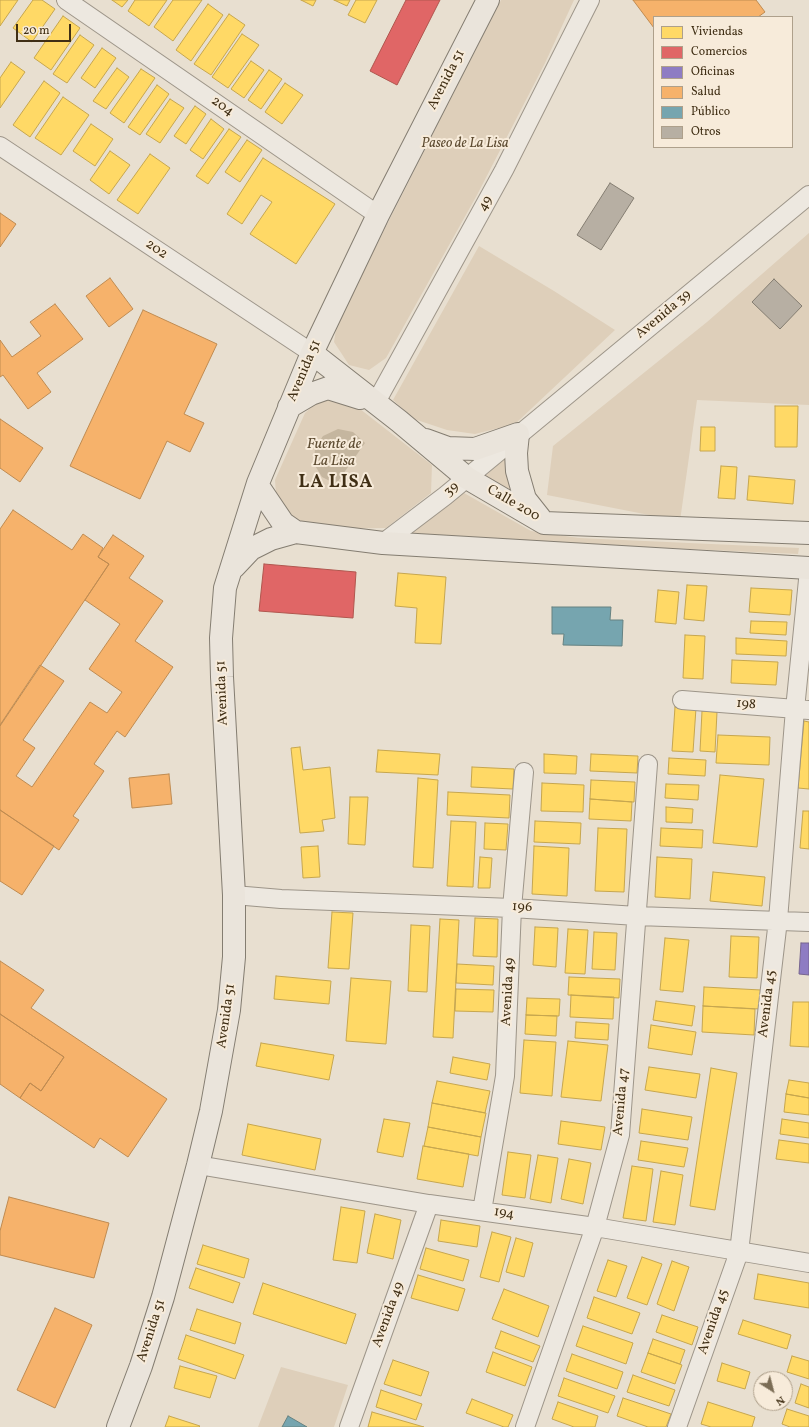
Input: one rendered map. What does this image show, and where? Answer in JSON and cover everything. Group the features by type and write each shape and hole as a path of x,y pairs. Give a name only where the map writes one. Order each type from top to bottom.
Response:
{"main road":[{"name":"Avenida 51","path":"118,1427 141,1366 163,1297 198,1165 212,1104 229,1010 234,957 234,895 221,638 225,588 233,568 258,486 312,353 483,2"},
{"name":"Calle 200","path":"312,353 467,478 544,523 809,533"},
{"path":"289,407 311,394 328,388 375,404"},
{"path":"418,437 448,448 475,449 518,434 516,453 517,471 525,499 544,523"},
{"path":"258,486 283,523 296,532"},
{"path":"233,568 251,549 271,539 296,532 383,543 809,569"}],"street":[{"name":"204","path":"66,0 378,215"},
{"name":"49","path":"375,404 504,170 590,0"},
{"name":"202","path":"0,146 312,353"},
{"name":"Avenida 39","path":"518,434 809,195"},
{"name":"39","path":"383,543 467,478 518,434"},
{"name":"Avenida 45","path":"677,1427 739,1252 802,710 809,569"},
{"name":"198","path":"682,700 802,710"},
{"name":"Avenida 47","path":"525,1427 595,1227 620,1135 648,764"},
{"name":"Avenida 49","path":"482,1211 505,1076 512,908 524,772"},
{"name":"196","path":"234,895 281,899 512,908 637,916 809,922"},
{"name":"194","path":"198,1165 429,1204 595,1227 809,1263"},
{"name":"Avenida 49","path":"349,1427 429,1204"}],"green space":[{"name":"Paseo de La Lisa","path":"501,0 574,0 545,63 477,195 386,358 369,370 349,365 334,342 337,323"},
{"path":"809,233 809,405 697,400 680,521 547,495 553,446 707,322"},
{"path":"479,246 615,330 515,424 475,434 447,430 414,419 393,400"},
{"path":"331,397 351,402 432,465 431,493 386,528 306,529 296,522 276,494 275,480 305,413 318,401"},
{"path":"507,456 518,493 484,477"},
{"path":"464,493 531,531 579,538 799,548 798,554 404,536"},
{"path":"281,1367 348,1385 334,1427 258,1427"}],"water":[{"name":"Fuente de La Lisa","path":"338,429 353,432 365,443 336,484 322,477 314,464 315,448 323,436"}],"building: Viviendas":[{"path":"0,0 18,0 0,26"},
{"path":"33,0 42,0 55,9 32,42 13,28"},
{"path":"112,0 128,0 122,7"},
{"path":"135,0 167,0 149,26 128,11"},
{"path":"173,0 202,0 173,41 154,27"},
{"path":"301,0 316,0 313,6"},
{"path":"334,0 350,0 347,6"},
{"path":"356,0 377,0 365,23 348,15"},
{"path":"208,4 223,15 191,61 176,50"},
{"path":"229,14 245,25 211,75 194,64"},
{"path":"63,16 80,28 51,70 34,58"},
{"path":"242,34 259,45 228,88 212,77"},
{"path":"80,35 94,45 67,83 53,74"},
{"path":"102,48 116,58 95,88 81,78"},
{"path":"251,61 264,70 244,98 231,89"},
{"path":"11,62 25,72 0,108 0,78"},
{"path":"117,68 129,77 106,109 93,101"},
{"path":"141,69 155,78 124,123 110,113"},
{"path":"269,70 282,79 261,109 248,100"},
{"path":"44,81 60,93 30,137 13,125"},
{"path":"285,83 303,95 282,124 265,112"},
{"path":"157,85 169,94 140,135 128,127"},
{"path":"63,97 89,115 61,155 35,138"},
{"path":"170,99 184,108 160,143 146,134"},
{"path":"195,106 206,114 186,144 174,136"},
{"path":"211,119 224,129 203,159 190,150"},
{"path":"91,124 113,139 95,166 73,151"},
{"path":"229,129 241,137 208,184 196,176"},
{"path":"247,140 262,150 240,182 225,172"},
{"path":"110,151 130,165 109,194 90,180"},
{"path":"150,154 170,168 138,214 117,200"},
{"path":"263,158 335,204 296,264 250,234 272,202 261,195 242,224 227,214"},
{"path":"775,406 798,406 797,447 775,447"},
{"path":"701,427 715,427 715,451 700,451"},
{"path":"721,466 737,467 735,499 718,498"},
{"path":"749,476 795,480 793,504 747,500"},
{"path":"398,573 446,577 441,644 415,643 417,608 395,606"},
{"path":"687,585 707,586 704,621 684,619"},
{"path":"751,588 792,590 790,615 749,612"},
{"path":"658,590 679,592 676,624 655,622"},
{"path":"751,621 787,622 786,635 750,633"},
{"path":"685,635 705,636 703,679 683,678"},
{"path":"736,638 787,641 786,656 736,654"},
{"path":"732,660 778,662 776,685 731,683"},
{"path":"675,707 696,708 693,752 672,751"},
{"path":"702,711 717,712 715,752 700,751"},
{"path":"804,721 809,722 809,789 798,788"},
{"path":"718,735 770,737 769,765 716,763"},
{"path":"300,747 303,770 330,767 335,818 322,820 324,831 300,833 291,748"},
{"path":"378,750 440,754 438,775 376,772"},
{"path":"544,754 577,756 576,774 544,773"},
{"path":"591,754 638,756 637,773 590,771"},
{"path":"669,758 706,760 705,776 668,774"},
{"path":"472,767 514,769 513,789 471,787"},
{"path":"720,775 764,779 757,847 713,843"},
{"path":"418,778 438,780 433,868 413,867"},
{"path":"591,780 635,782 634,802 590,799"},
{"path":"542,783 584,785 583,812 541,811"},
{"path":"666,784 699,785 698,800 665,798"},
{"path":"448,792 510,795 509,818 447,815"},
{"path":"350,797 368,797 365,845 348,844"},
{"path":"590,799 632,802 631,821 589,819"},
{"path":"666,807 693,809 692,823 666,822"},
{"path":"803,811 809,811 809,849 800,848"},
{"path":"451,821 476,822 473,887 447,886"},
{"path":"535,821 581,823 580,844 534,842"},
{"path":"485,823 508,824 506,850 484,849"},
{"path":"598,828 627,829 624,892 595,891"},
{"path":"661,828 703,830 702,848 660,846"},
{"path":"318,846 320,877 303,878 301,847"},
{"path":"534,846 569,848 567,896 532,894"},
{"path":"480,857 492,858 490,888 478,888"},
{"path":"657,857 692,859 690,899 655,897"},
{"path":"713,872 765,877 762,906 710,901"},
{"path":"332,912 353,913 349,969 328,968"},
{"path":"475,918 498,919 497,957 473,956"},
{"path":"440,919 459,920 453,1038 433,1037"},
{"path":"411,925 430,926 427,992 408,991"},
{"path":"535,927 558,928 556,967 533,965"},
{"path":"568,929 588,930 585,974 565,973"},
{"path":"594,932 617,933 615,970 592,969"},
{"path":"731,936 759,937 757,978 729,977"},
{"path":"665,938 689,940 683,992 660,990"},
{"path":"457,964 494,966 493,985 456,983"},
{"path":"276,976 331,981 329,1004 274,999"},
{"path":"569,977 620,979 619,998 568,995"},
{"path":"351,978 391,981 386,1044 346,1041"},
{"path":"704,987 761,990 760,1009 703,1006"},
{"path":"456,989 494,990 493,1012 455,1011"},
{"path":"571,995 614,997 613,1019 570,1017"},
{"path":"527,998 560,999 559,1016 526,1015"},
{"path":"656,1001 695,1006 692,1026 653,1020"},
{"path":"793,1002 809,1002 809,1047 790,1046"},
{"path":"703,1006 755,1009 754,1035 702,1032"},
{"path":"526,1015 557,1016 556,1036 525,1034"},
{"path":"576,1022 609,1024 608,1040 575,1038"},
{"path":"651,1025 696,1032 692,1055 648,1048"},
{"path":"524,1040 556,1042 552,1096 520,1093"},
{"path":"568,1041 608,1045 601,1101 561,1097"},
{"path":"261,1043 334,1055 329,1080 256,1066"},
{"path":"453,1057 490,1064 487,1080 450,1073"},
{"path":"649,1067 700,1074 696,1098 645,1090"},
{"path":"711,1068 737,1073 715,1210 690,1206"},
{"path":"789,1080 809,1083 809,1098 786,1094"},
{"path":"437,1081 490,1091 485,1113 432,1103"},
{"path":"786,1094 809,1098 809,1115 784,1112"},
{"path":"432,1103 486,1113 481,1137 428,1127"},
{"path":"642,1109 692,1117 688,1140 639,1133"},
{"path":"384,1119 410,1123 403,1157 377,1152"},
{"path":"782,1119 809,1123 809,1138 780,1134"},
{"path":"561,1121 605,1127 601,1150 558,1144"},
{"path":"248,1124 321,1139 315,1170 242,1155"},
{"path":"428,1127 481,1137 478,1156 424,1146"},
{"path":"779,1140 809,1144 809,1163 776,1159"},
{"path":"641,1141 688,1148 684,1167 638,1160"},
{"path":"423,1146 469,1154 463,1187 417,1179"},
{"path":"508,1152 531,1155 525,1198 502,1195"},
{"path":"538,1155 558,1158 551,1203 530,1199"},
{"path":"569,1159 591,1163 583,1204 561,1199"},
{"path":"632,1166 653,1169 646,1221 623,1218"},
{"path":"661,1171 683,1175 675,1225 653,1222"},
{"path":"341,1207 365,1211 357,1263 333,1260"},
{"path":"375,1214 401,1220 393,1259 367,1253"},
{"path":"441,1220 480,1226 477,1247 438,1241"},
{"path":"492,1232 511,1237 499,1282 480,1277"},
{"path":"516,1238 533,1243 524,1277 506,1272"},
{"path":"203,1245 249,1259 244,1278 197,1264"},
{"path":"426,1248 469,1260 463,1281 420,1269"},
{"path":"642,1257 662,1264 647,1305 627,1298"},
{"path":"608,1260 627,1266 616,1297 597,1291"},
{"path":"672,1261 689,1267 674,1311 657,1304"},
{"path":"196,1268 240,1283 233,1303 189,1288"},
{"path":"758,1274 809,1283 809,1308 754,1299"},
{"path":"418,1275 465,1289 458,1311 411,1298"},
{"path":"263,1283 356,1314 346,1344 253,1314"},
{"path":"504,1289 549,1306 538,1337 492,1319"},
{"path":"594,1297 640,1313 632,1334 587,1318"},
{"path":"197,1309 241,1323 235,1344 190,1330"},
{"path":"662,1315 698,1327 692,1345 656,1332"},
{"path":"743,1320 791,1335 787,1349 738,1334"},
{"path":"583,1326 633,1343 626,1364 576,1346"},
{"path":"501,1331 540,1346 533,1362 495,1348"},
{"path":"186,1335 244,1355 235,1379 178,1359"},
{"path":"653,1339 685,1350 680,1364 648,1353"},
{"path":"493,1352 532,1367 525,1386 486,1372"},
{"path":"648,1353 682,1365 675,1384 641,1372"},
{"path":"572,1354 623,1372 617,1389 566,1371"},
{"path":"792,1356 809,1361 809,1379 793,1374 793,1371 787,1371"},
{"path":"393,1360 429,1372 421,1396 384,1384"},
{"path":"722,1363 750,1372 745,1389 717,1381"},
{"path":"180,1366 217,1376 210,1398 174,1388"},
{"path":"633,1375 675,1390 669,1406 627,1392"},
{"path":"564,1378 615,1396 608,1413 558,1396"},
{"path":"801,1384 809,1387 809,1408 795,1403"},
{"path":"381,1390 422,1404 416,1420 376,1407"},
{"path":"623,1398 671,1414 666,1427 648,1427 617,1416"},
{"path":"472,1399 513,1415 508,1427 504,1427 466,1413"},
{"path":"558,1402 598,1416 595,1427 574,1427 552,1419"},
{"path":"708,1402 755,1417 752,1427 711,1427 701,1424"},
{"path":"786,1411 793,1411 809,1416 809,1427 790,1427 782,1424"},
{"path":"372,1412 424,1427 368,1427"},
{"path":"169,1416 200,1426 165,1427"}],"building: Comercios":[{"path":"406,0 440,0 397,85 370,71"},
{"path":"264,564 356,572 353,618 259,611"}],"building: Oficinas":[{"path":"801,943 809,943 809,975 799,974"}],"building: Salud":[{"path":"633,0 756,0 765,12 759,16 653,16 653,27"},
{"path":"0,213 16,224 0,247"},
{"path":"110,278 133,309 109,327 86,296"},
{"path":"55,304 83,339 37,373 51,392 28,409 3,375 0,377 0,340 12,357 41,336 30,322"},
{"path":"143,310 217,344 184,414 204,423 190,452 167,441 140,499 70,466"},
{"path":"0,419 43,448 20,482 0,468"},
{"path":"13,510 72,550 83,534 103,548 98,557 109,564 0,726 0,529"},
{"path":"113,535 144,556 129,578 163,601 135,641 173,667 125,737 117,731 94,764 104,771 73,816 79,820 59,850 0,810 0,725 40,665 64,681 23,740 35,748 16,776 32,787 90,702 107,713 122,692 89,669 120,624 85,600 109,564 98,557"},
{"path":"169,774 172,804 132,808 129,778"},
{"path":"0,810 54,846 22,895 0,881"},
{"path":"0,961 44,990 31,1008 167,1099 128,1157 100,1138 94,1148 20,1098 30,1083 41,1091 64,1057 0,1014"},
{"path":"0,1014 64,1057 41,1091 30,1083 20,1098 0,1084"},
{"path":"9,1197 109,1223 94,1278 0,1255 0,1231"},
{"path":"55,1308 92,1325 55,1408 17,1390"}],"building: Público":[{"path":"552,607 611,607 610,620 623,620 622,646 563,645 564,634 552,634"},
{"path":"288,1416 307,1427 282,1427"}],"building: Otros":[{"path":"610,183 634,198 601,250 577,235"},
{"path":"774,279 802,306 780,329 752,302"}],"district":[{"name":"LA LISA","path":"336,484"}]}
